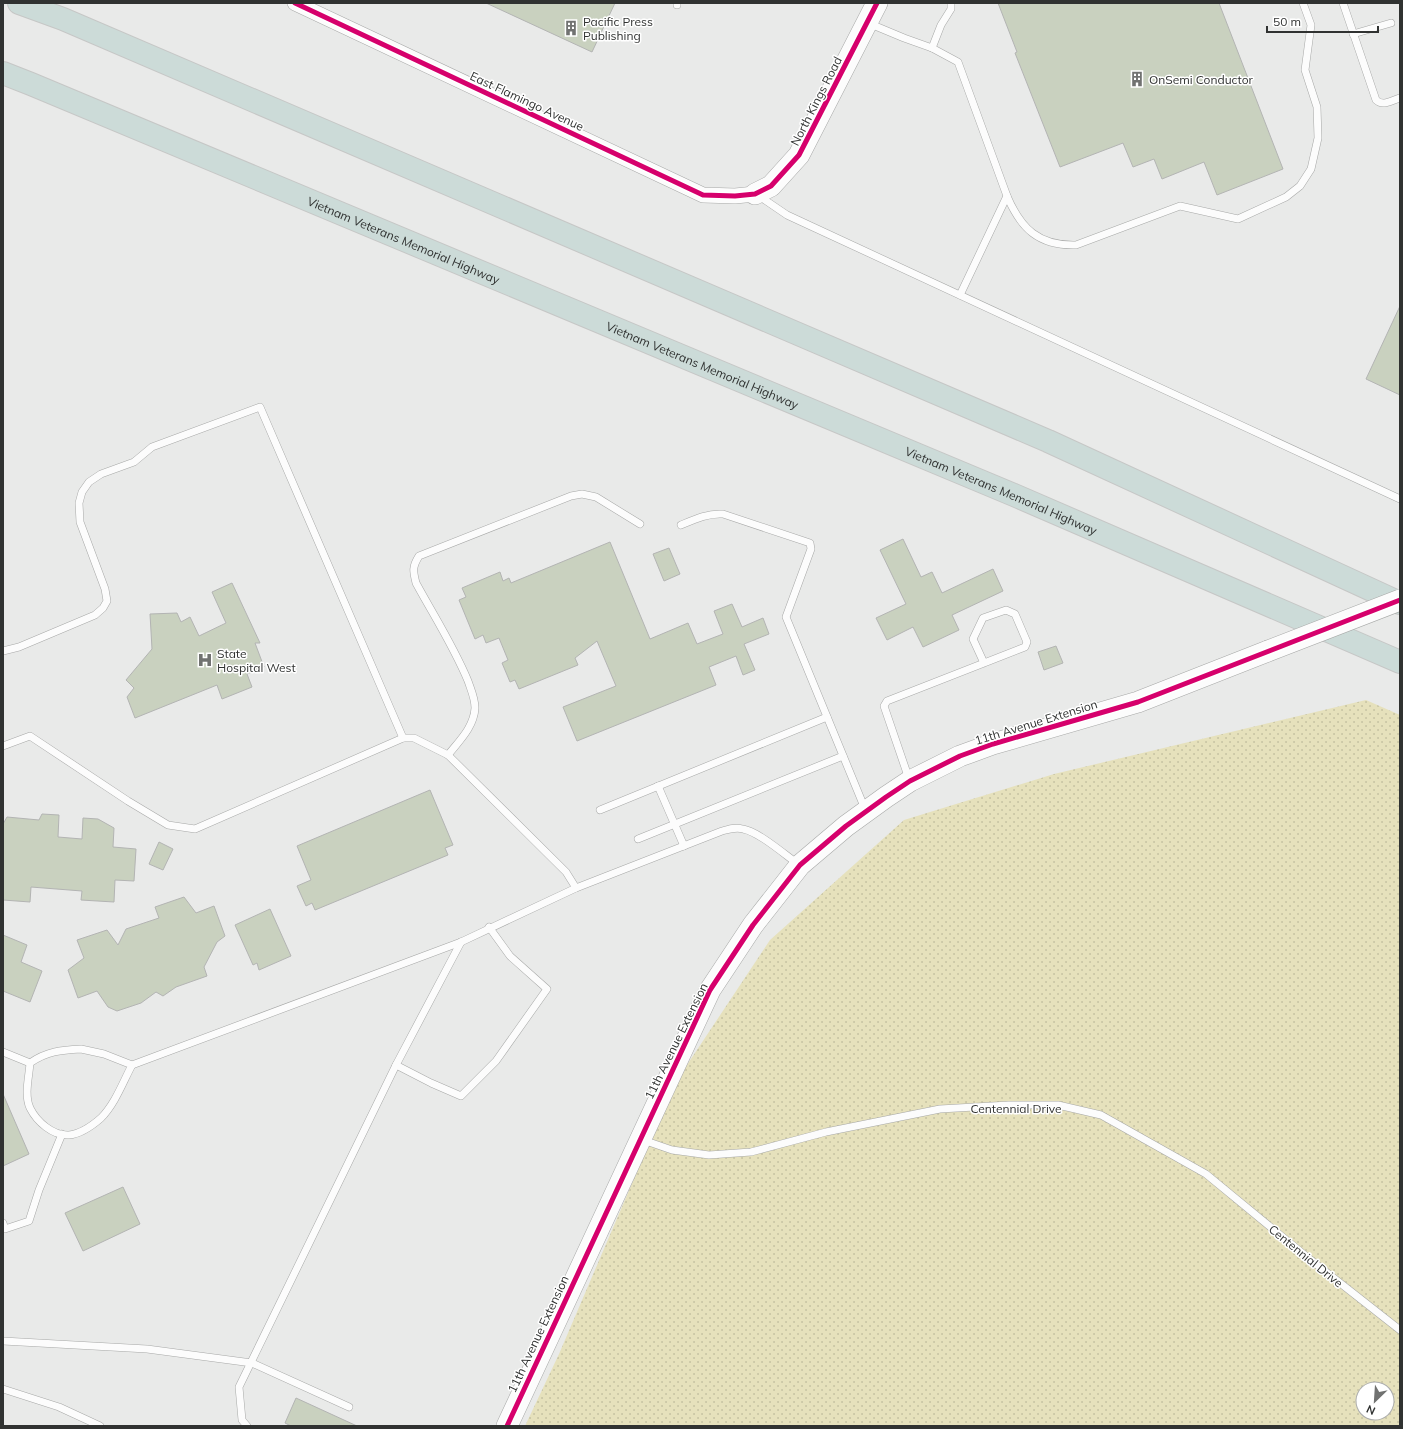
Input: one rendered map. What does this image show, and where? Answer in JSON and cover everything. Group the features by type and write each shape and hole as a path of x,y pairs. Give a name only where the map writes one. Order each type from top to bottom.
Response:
{"highway":[{"path":"19,3 62,19 1048,441 1400,601"},
{"name":"Vietnam Veterans Memorial Highway","path":"3,74 31,84 1007,492 1400,662"}],"street":[{"name":"East Flamingo Avenue","path":"295,3 703,195 735,196 755,194"},
{"name":"North Kings Road","path":"755,194 771,186 799,155 877,3"},
{"name":"11th Avenue Extension","path":"507,1426 710,990 753,925 800,865 866,811 910,781 955,758 987,746 1138,702 1400,601"}],"lane":[{"path":"932,48 941,25 951,9 952,3"},
{"path":"867,22 932,48 958,62 1014,212 1022,224 1041,239 1062,246 1076,245 1180,206 1238,219 1286,197 1300,186 1311,169 1318,138 1317,107 1305,70 1311,25 1303,3"},
{"path":"1343,3 1376,100 1382,104 1400,98"},
{"path":"1353,34 1391,23"},
{"path":"755,194 787,214 1400,499"},
{"path":"960,295 1007,196"},
{"path":"3,651 20,647 95,615 103,608 107,601 105,589 80,522 79,503 82,492 88,482 101,474 134,462 152,447 260,407 402,738"},
{"path":"448,755 470,725 475,708 474,696 460,662 416,584 413,565 419,556 571,496 582,494 596,497 640,524"},
{"path":"681,525 714,513 723,514 810,543 811,549 786,617 866,811"},
{"path":"910,781 884,706 885,703 1025,647 1027,642 1015,614 1006,610 983,618 973,639 984,663"},
{"path":"600,810 827,717"},
{"path":"3,746 30,736 128,801 168,825 195,829 402,738 414,738 448,755 566,872 576,888"},
{"path":"638,839 843,756"},
{"path":"658,786 684,846"},
{"path":"30,1063 41,1056 62,1050 81,1049 104,1054 132,1065 461,942 576,888 722,831 743,828 754,832 800,865"},
{"path":"396,1065 461,1096 496,1061 547,989 510,956 489,928"},
{"path":"247,1426 242,1420 239,1387 396,1065 461,942"},
{"path":"3,1052 30,1063"},
{"path":"30,1063 27,1090 30,1108 41,1123 55,1133 69,1135 84,1130 101,1117 115,1098 132,1065"},
{"name":"Centennial Drive","path":"640,1139 672,1150 709,1155 751,1152 826,1132 940,1109 1009,1105 1058,1105 1102,1115 1206,1174 1307,1257 1400,1330"},
{"path":"4,1227 29,1222 39,1190 62,1134"},
{"path":"3,1341 147,1349 252,1363 349,1407"},
{"path":"3,1389 59,1408 100,1426"}],"shaded area":[{"path":"1366,700 1400,715 1400,1426 525,1426 559,1354 675,1083 770,940 904,820 1054,774"}],"building":[{"name":"Pacific Press Publishing","path":"486,3 615,3 592,52"},
{"name":"OnSemi Conductor","path":"998,3 1219,3 1283,169 1217,195 1204,162 1162,179 1154,159 1133,167 1123,143 1060,167 1015,53 1017,52"},
{"path":"1400,306 1400,395 1366,379"},
{"path":"903,539 921,577 932,572 942,593 993,569 1003,591 952,615 959,630 923,647 913,627 887,640 876,618 906,604 880,550"},
{"path":"610,542 650,639 688,623 697,644 723,634 714,611 732,604 742,627 763,618 769,634 744,644 755,670 743,675 736,656 709,667 716,685 577,741 563,707 616,686 597,641 575,658 578,665 519,689 515,680 510,682 502,663 508,660 499,638 486,643 483,635 475,639 459,600 466,597 462,588 500,572 503,581 509,578 511,583"},
{"path":"669,548 680,574 664,581 653,554"},
{"path":"232,583 260,643 255,643 264,667 247,674 252,687 222,699 217,685 135,718 127,697 134,688 126,680 152,649 150,614 177,613 181,622 190,617 199,636 226,623 212,592"},
{"path":"1056,646 1063,663 1044,670 1038,652"},
{"path":"430,790 453,845 445,848 448,855 315,910 312,903 306,906 297,886 311,880 297,846"},
{"path":"42,814 59,815 58,837 82,839 83,818 98,819 114,828 113,847 136,849 134,881 115,880 114,902 81,900 82,891 31,887 30,902 3,900 3,824 7,817 39,820"},
{"path":"159,842 173,849 163,870 149,864"},
{"path":"184,897 196,913 214,906 225,936 217,942 204,967 207,976 176,987 163,996 156,992 141,1003 117,1011 108,1007 97,991 78,998 68,970 84,958 77,940 107,930 118,945 126,929 159,918 155,907"},
{"path":"270,909 291,956 259,970 257,963 253,965 235,925"},
{"path":"3,935 27,945 21,962 42,971 30,1002 3,991"},
{"path":"3,1094 29,1154 3,1166"},
{"path":"123,1187 140,1224 83,1251 65,1213"},
{"path":"296,1398 357,1426 291,1426 285,1423"}],"cycle path":[{"path":"295,3 703,195 735,196 755,194 771,186 799,155 877,3"},
{"path":"507,1426 710,990 753,925 800,865 846,826 886,797 910,781 960,756 993,744 1138,702 1400,600"}],"place":[{"name":"Pacific Press Publishing","path":"571,28"},
{"name":"OnSemi Conductor","path":"1137,79"},
{"name":"State Hospital West","path":"205,660"}]}
